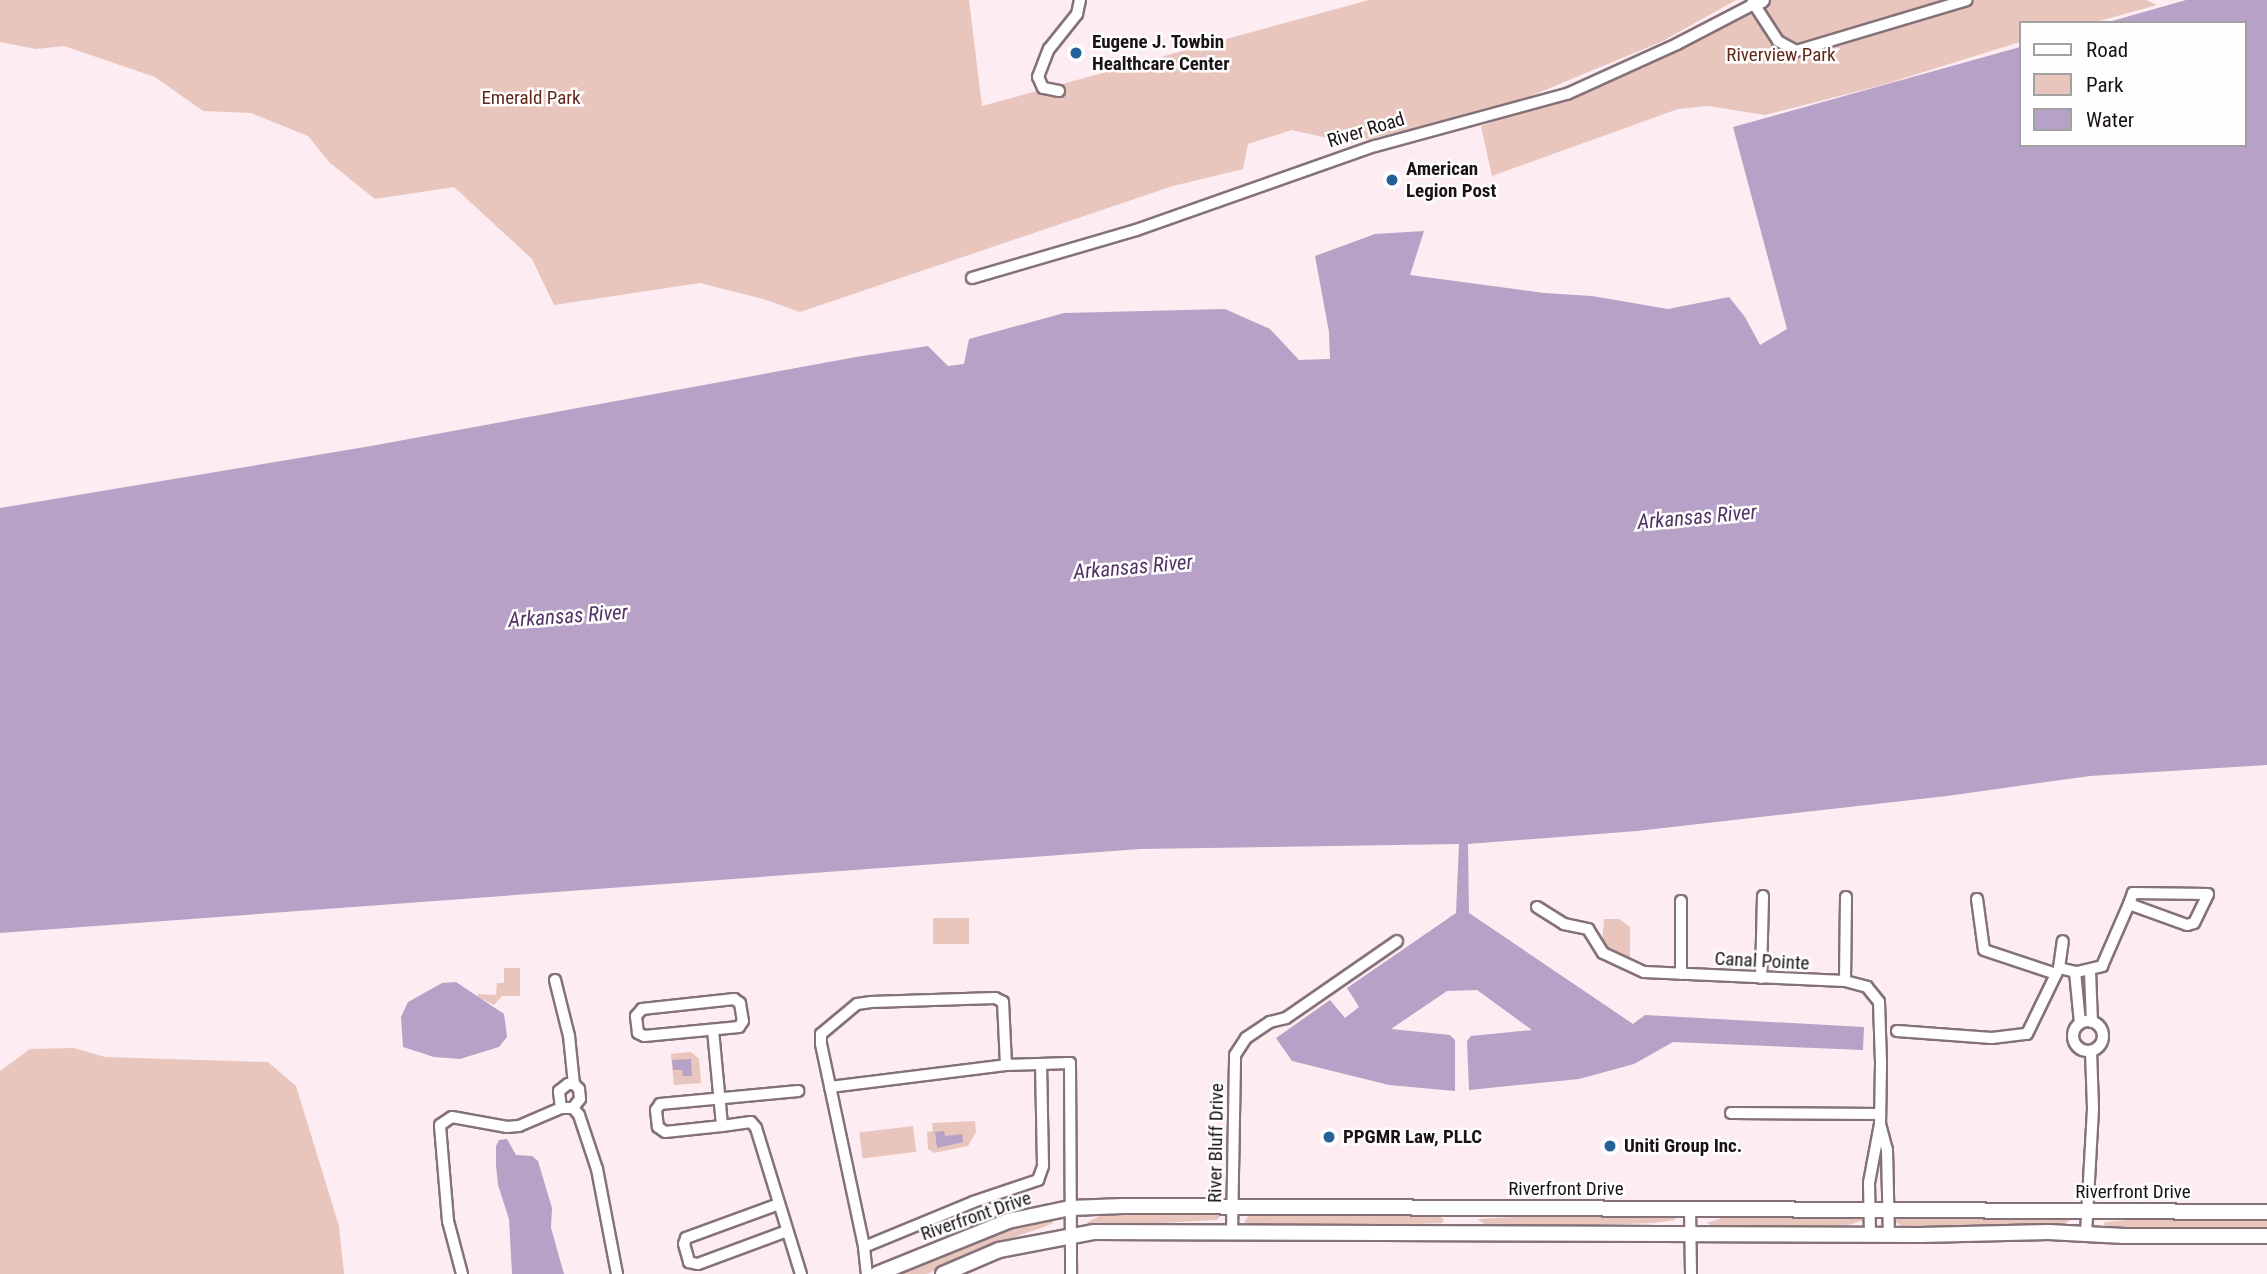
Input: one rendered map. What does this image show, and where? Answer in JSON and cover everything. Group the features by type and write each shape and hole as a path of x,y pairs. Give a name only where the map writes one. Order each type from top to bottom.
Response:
{"street":[{"path":"1059,91 1043,88 1038,77 1049,48 1077,14 1080,0"},
{"path":"1758,2 1782,45 1796,51 1967,0"},
{"name":"River Road","path":"972,278 1136,230 1375,146 1567,94 1677,44 1758,2"},
{"path":"1977,899 1984,950 2057,971 2076,972 2090,971 2105,963 2133,892 2208,894 2194,923 2187,925 2129,904"},
{"path":"1761,978 1763,896"},
{"path":"1845,981 1846,897"},
{"path":"1681,901 1681,974"},
{"name":"Canal Pointe","path":"1537,907 1564,924 1588,929 1598,949 1615,962 1644,972 1845,981 1867,987 1879,1002 1880,1119 1887,1150 1889,1235"},
{"name":"River Bluff Drive","path":"1232,1231 1235,1055 1246,1038 1270,1022 1286,1018 1397,941"},
{"path":"1896,1031 1992,1038 2027,1034 2057,971 2063,941"},
{"path":"2086,1023 2090,971"},
{"path":"2076,972 2086,1023"},
{"path":"462,1274 448,1221 440,1125 452,1117 507,1127 519,1126 567,1108 579,1099 579,1089 574,1084 569,1036 555,980"},
{"path":"867,1274 864,1247 821,1034 857,1004 995,998 1003,1002 1005,1010 1006,1065"},
{"path":"734,999 740,1003 743,1021 739,1027 713,1030 644,1036 638,1033 636,1016 642,1009 734,999"},
{"path":"2086,1023 2101,1028 2103,1038 2099,1046 2091,1051 2081,1050 2074,1043 2073,1032 2086,1023"},
{"path":"713,1030 722,1126"},
{"path":"2085,1234 2093,1084 2091,1051"},
{"path":"830,1087 1006,1065 1070,1063 1071,1274"},
{"path":"864,1247 973,1202 1038,1180 1043,1166 1041,1064"},
{"path":"574,1084 568,1084 559,1091 567,1108 579,1115 597,1169 617,1274"},
{"path":"798,1091 660,1104 656,1110 658,1127 665,1132 751,1122 756,1128 801,1274"},
{"path":"1731,1113 1880,1119"},
{"name":"Canal Pointe","path":"1870,1235 1873,1152 1880,1119"},
{"path":"779,1204 686,1238 684,1244 689,1262 698,1265 787,1231"},
{"name":"Riverfront Drive","path":"877,1274 1008,1221 1070,1209 1232,1207 2267,1212"},
{"path":"1690,1209 1691,1274"},
{"name":"Riverfront Drive","path":"943,1274 999,1250 1094,1232 2267,1236"}],"green space":[{"name":"Emerald Park","path":"0,0 969,0 982,106 1369,0 1736,0 1663,41 1492,112 1349,143 1292,130 1248,144 1243,169 1173,186 800,312 763,299 700,283 554,305 532,259 454,187 375,199 330,163 308,136 251,113 203,111 155,77 64,46 36,49 0,42"},
{"name":"Riverview Park","path":"1769,0 2146,0 2157,5 2099,21 2018,21 2018,43 1882,85 1765,115 1708,106 1678,109 1492,176 1481,126 1594,87 1687,44"},
{"path":"933,918 969,918 969,944 933,944"},
{"path":"1604,919 1619,919 1630,927 1630,963 1602,946"},
{"path":"504,968 520,968 520,996 502,996 494,1005 478,997 478,994 496,995 497,983 504,983"},
{"path":"74,1048 105,1057 268,1062 296,1086 339,1226 344,1274 0,1274 0,1071 30,1049"},
{"path":"691,1052 699,1059 701,1083 674,1085 671,1054"},
{"path":"975,1121 976,1132 968,1146 934,1153 928,1149 927,1132 933,1131 932,1123"},
{"path":"913,1126 916,1152 863,1158 859,1133"},
{"path":"1361,1211 1436,1213 1444,1220 1442,1223 1332,1227 1253,1226 1244,1222 1249,1215"},
{"path":"1217,1212 1221,1215 1217,1220 1103,1226 1086,1223 1099,1216"},
{"path":"1588,1213 1675,1216 1675,1220 1541,1227 1488,1226 1477,1219"},
{"path":"1856,1214 1864,1220 1849,1225 1742,1228 1714,1227 1707,1223 1722,1218"},
{"path":"1894,1215 2066,1216 2071,1219 2065,1224 1908,1229 1893,1221"},
{"path":"2267,1216 2267,1231 2120,1231 2103,1226 2105,1222 2128,1220"},
{"path":"1051,1219 1053,1223 977,1250 927,1274 888,1274 989,1232"}],"water":[{"name":"Arkansas River","path":"2186,0 2267,0 2267,765 2090,776 1947,796 1637,831 1468,844 1469,913 1633,1024 1645,1015 1864,1027 1863,1050 1673,1042 1634,1064 1579,1079 1469,1090 1467,1041 1471,1036 1532,1030 1477,990 1447,991 1391,1029 1450,1035 1455,1040 1455,1091 1389,1085 1292,1061 1276,1038 1330,1000 1345,1018 1359,1007 1347,988 1456,913 1459,844 1140,849 0,933 0,508 371,446 928,346 948,366 964,364 969,339 1064,313 1225,309 1270,329 1299,360 1330,359 1329,332 1315,256 1375,234 1424,231 1410,275 1544,293 1592,296 1668,309 1729,297 1745,317 1760,345 1787,329 1733,127 2018,48 2018,147 2246,147 2246,21 2112,21"},
{"path":"456,982 504,1014 507,1037 499,1047 460,1059 434,1057 403,1047 401,1017 408,1002 442,983"},
{"path":"691,1059 692,1076 683,1076 682,1070 673,1070 672,1060"},
{"path":"944,1131 945,1136 962,1134 963,1142 937,1148 935,1132"},
{"path":"507,1139 516,1155 532,1156 538,1161 552,1208 551,1228 564,1274 512,1274 509,1219 498,1185 496,1165 496,1146 499,1140"}],"place":[{"name":"Eugene J. Towbin Healthcare Center","path":"1076,53"},
{"name":"American Legion Post","path":"1392,180"},
{"name":"PPGMR Law, PLLC","path":"1329,1137"},
{"name":"Uniti Group Inc.","path":"1610,1146"}]}
